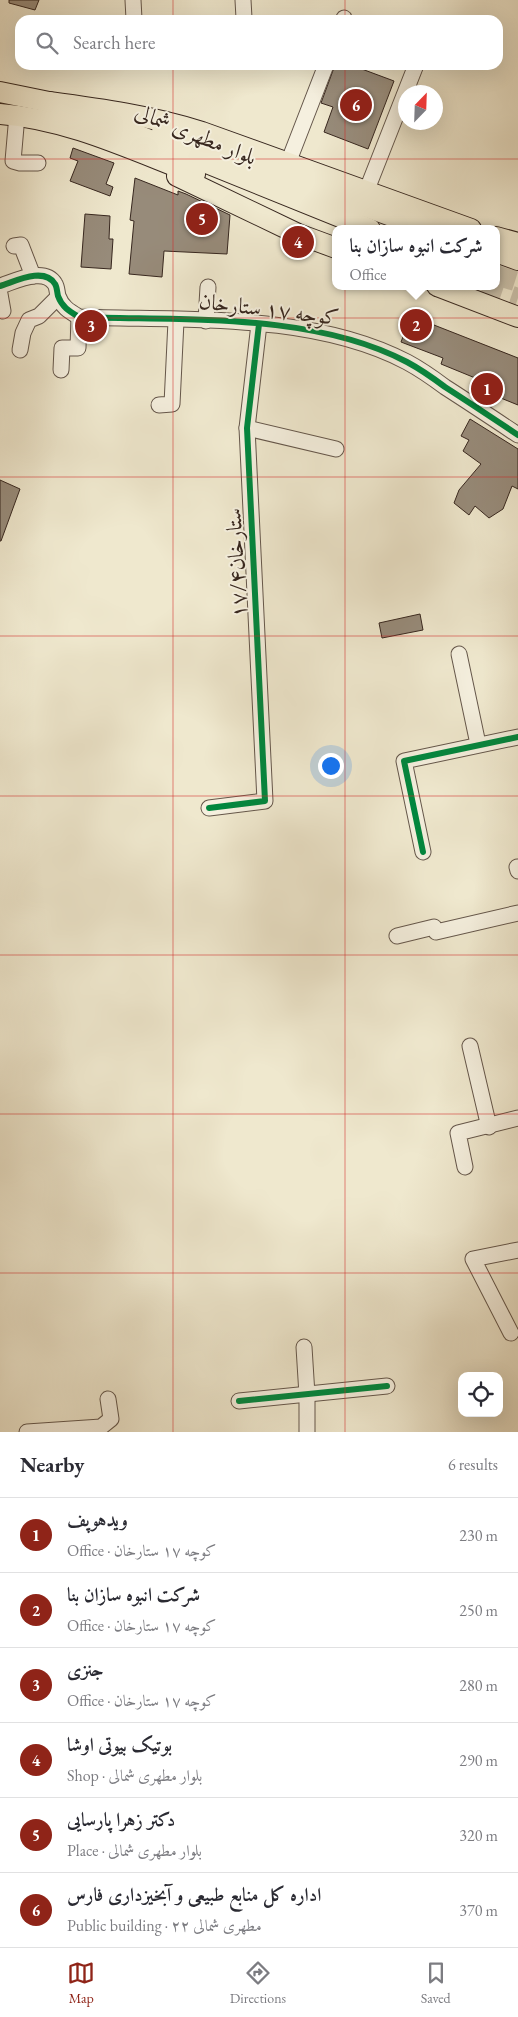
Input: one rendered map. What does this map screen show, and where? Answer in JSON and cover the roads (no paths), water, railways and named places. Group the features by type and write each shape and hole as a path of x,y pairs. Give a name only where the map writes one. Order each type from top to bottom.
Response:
{"main road":[{"name":"بلوار مطهرى شمالى","path":"0,92 49,102 83,113 360,225"},
{"path":"49,102 167,121 288,162 460,225"},
{"path":"49,102 152,129 416,225"},
{"name":"بلوار مطهرى شمالى","path":"8,114 97,135 332,227"},
{"path":"97,135 219,197 298,234 332,247"},
{"path":"500,238 518,242"},
{"path":"500,253 518,260"},
{"path":"447,290 518,317"}],"street":[{"path":"133,0 134,15"},
{"path":"243,0 244,15"},
{"path":"288,162 324,70"},
{"path":"366,192 414,70"},
{"path":"8,114 13,160 20,163 38,163"},
{"path":"14,246 21,245 33,276"},
{"path":"0,286 33,276 46,277 54,284 58,297 65,309 79,317 78,348 62,348 61,370"},
{"path":"206,321 208,287"},
{"path":"0,294 3,311"},
{"path":"20,350 23,333 29,320 39,316 58,297"},
{"name":"کوچه ۱۷ ستارخان","path":"79,317 259,324 317,331 360,342 407,362 518,435"},
{"path":"159,405 172,404 176,321"},
{"name":"ستارخان۱۷/۴","path":"209,808 265,801 247,428 259,324"},
{"path":"247,428 336,449"},
{"path":"459,654 478,744"},
{"path":"423,852 404,761 518,737"},
{"path":"397,936 434,927 436,932 518,913"},
{"path":"470,1046 489,1127"},
{"path":"465,1167 458,1133 489,1127 518,1118"},
{"path":"511,1332 473,1259 518,1250"},
{"path":"304,1347 307,1395 306,1432"},
{"path":"239,1401 387,1386"},
{"path":"27,1432 101,1430 111,1419 108,1399"}],"tunnel":[{"path":"500,276 518,282"},
{"path":"495,290 518,298"}],"place":[{"name":"اداره کل منابع طبیعى و آبخیزدارى فارس","path":"356,105"},
{"name":"دکتر زهرا پارسایی","path":"202,219"},
{"name":"بوتیک بیوتی اوشا","path":"298,242"},
{"name":"شرکت انبوه سازان بنا","path":"416,325"},
{"name":"جنزی","path":"91,326"},
{"name":"ویدهوپف","path":"487,389"}]}
